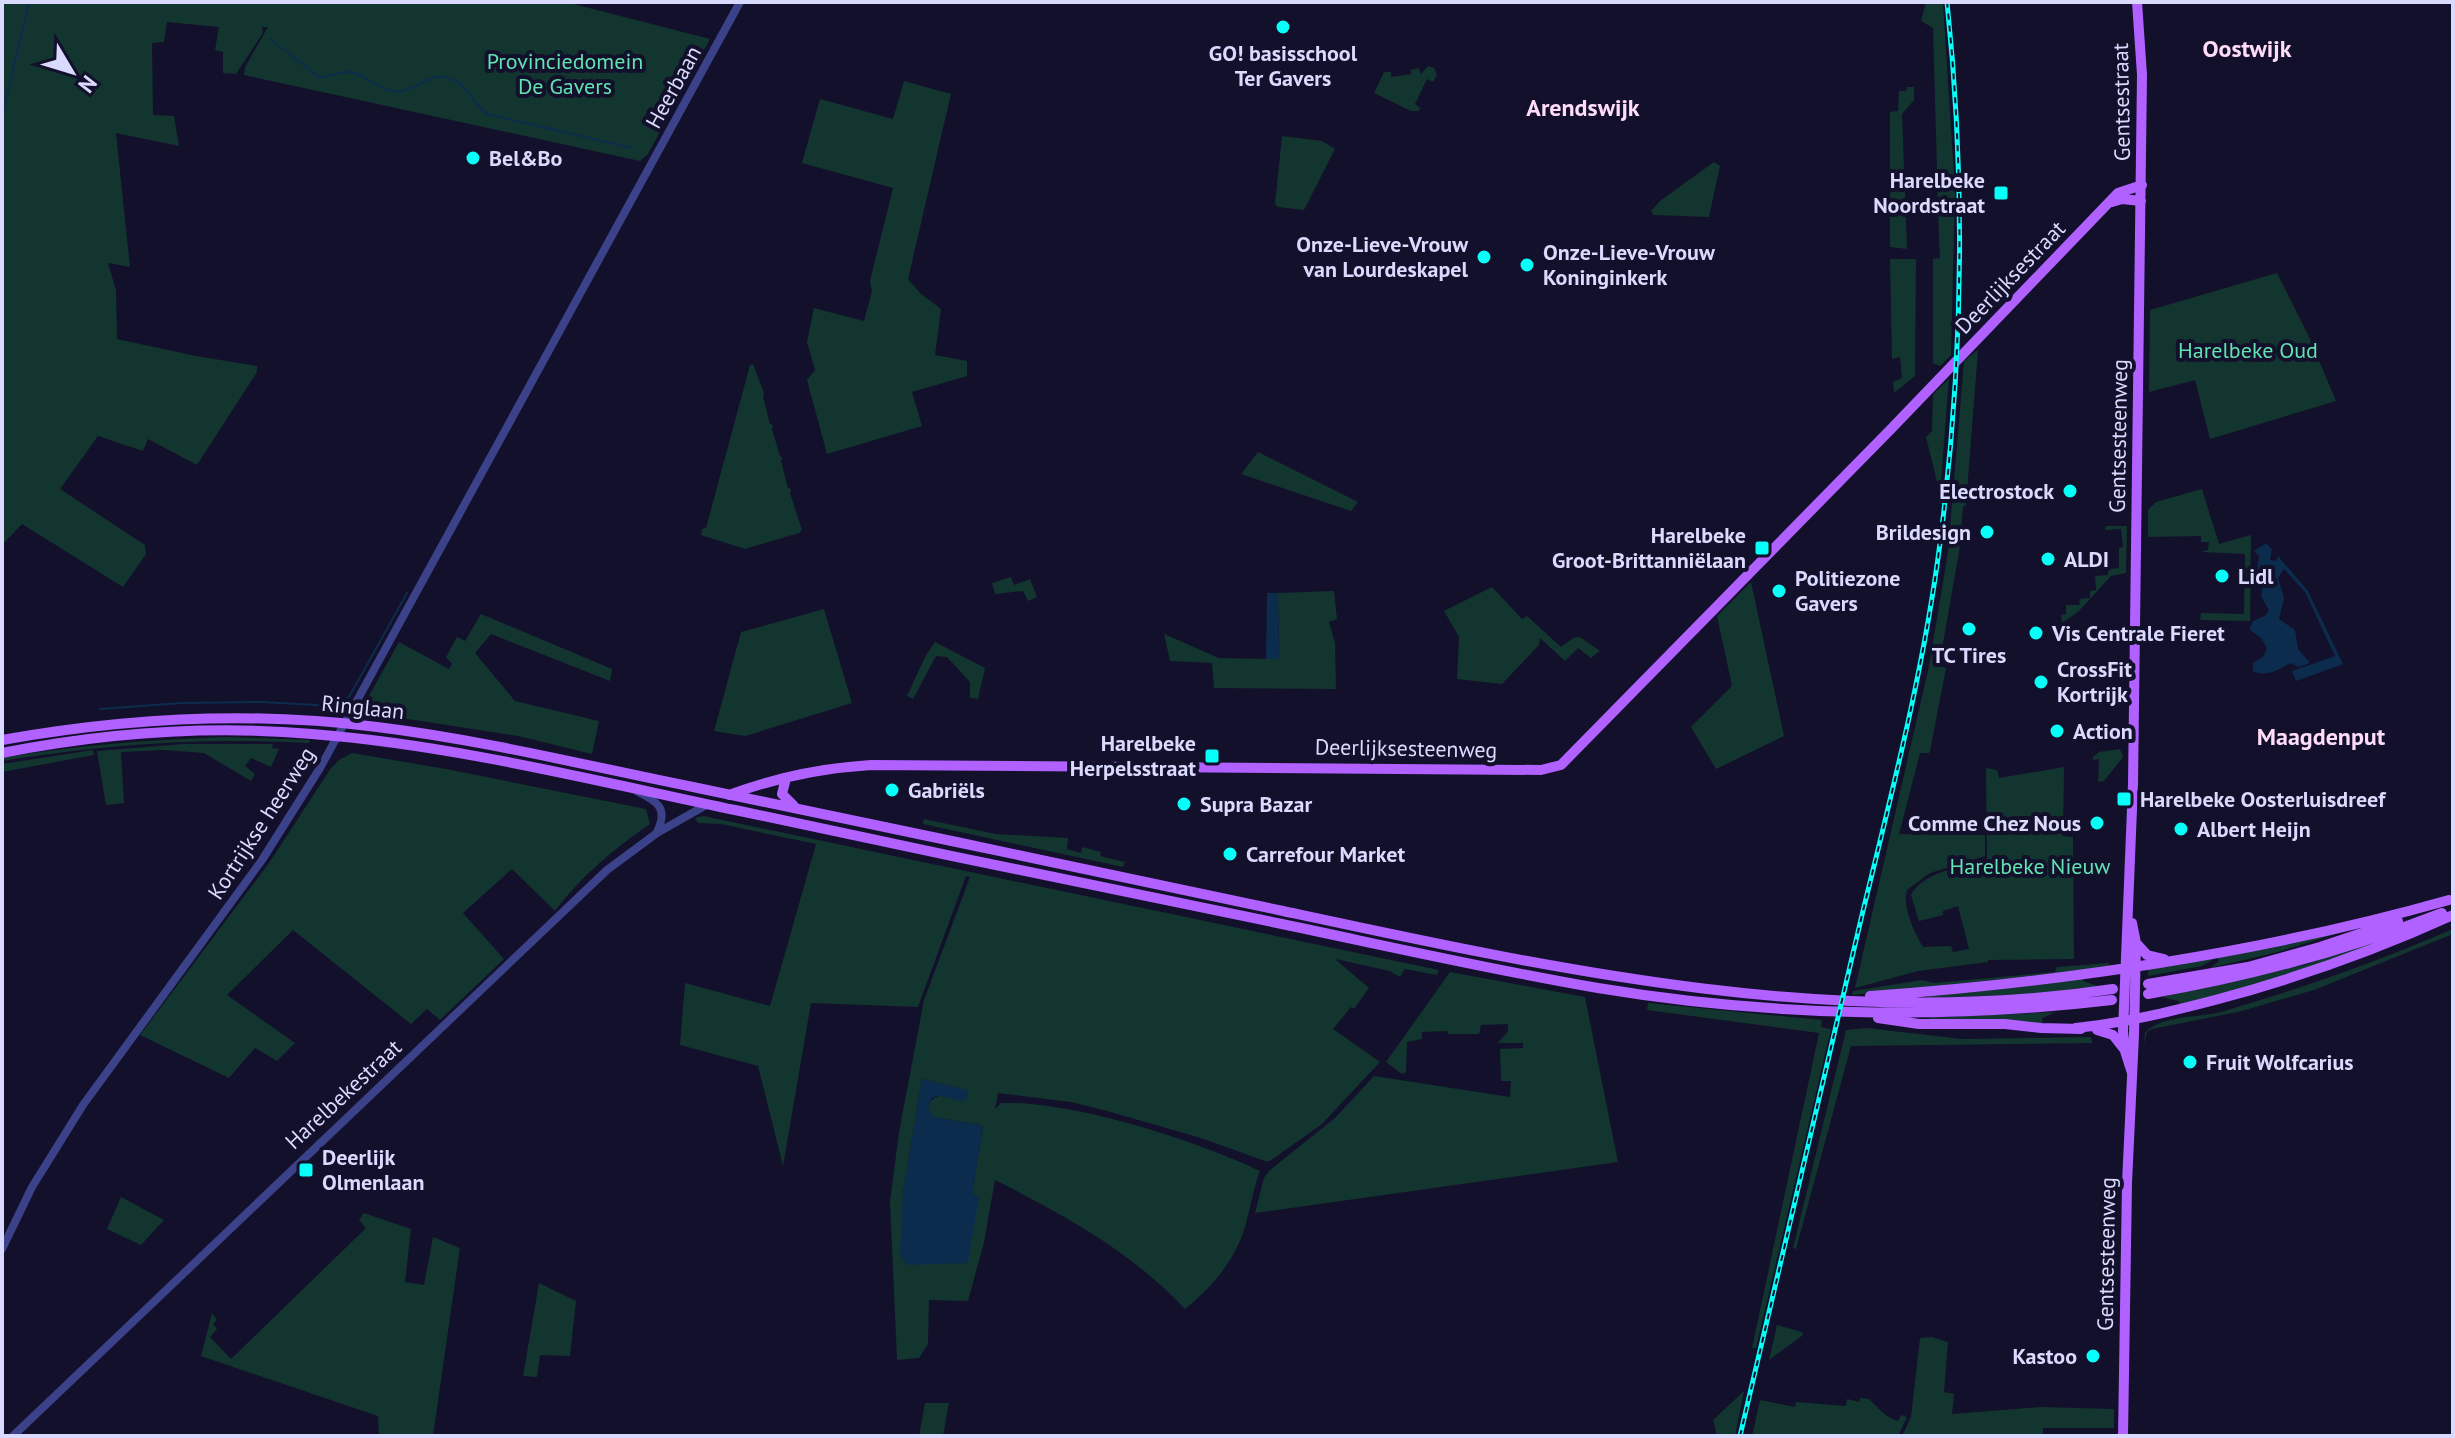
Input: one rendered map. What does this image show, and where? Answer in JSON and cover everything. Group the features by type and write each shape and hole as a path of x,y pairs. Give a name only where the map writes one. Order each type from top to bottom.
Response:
{"main road":[{"name":"Gentsestraat","path":"2137,2 2142,52 2141,201"},
{"name":"Deerlijksestraat","path":"1940,378 2108,203 2125,189 2142,185"},
{"path":"2108,203 2122,199 2141,201"},
{"name":"Gentsesteenweg","path":"2123,1436 2132,1073 2129,910 2141,201"},
{"name":"Deerlijksesteenweg","path":"713,801 786,778 845,767 922,764 1551,769 1569,758 1940,378"},
{"name":"Ringlaan","path":"2,740 67,729 183,719 262,719 346,724 495,747 713,801"},
{"name":"Ringlaan","path":"2,753 145,734 267,731 338,737 450,753 633,790 713,801"},
{"path":"786,778 783,795 799,809"},
{"path":"713,801 1448,960 1603,988 1757,1007 1936,1013 1989,1012 2112,995 1989,1002 1854,1002 1686,986 1529,961 730,795"},
{"path":"1828,999 1902,994 2130,967 2366,923 2452,902"},
{"path":"2148,989 2254,973 2321,955 2452,902"},
{"name":"Gentsesteenweg","path":"2129,910 2136,943 2130,967"},
{"path":"1757,1007 1919,1024 2076,1028 2129,1021 2288,980 2386,945 2453,915"},
{"path":"2136,943 2151,957 2178,958"},
{"name":"Gentsesteenweg","path":"2129,1021 2125,1051 2132,1073"},
{"path":"2076,1028 2110,1033 2119,1040 2125,1051"}],"street":[{"name":"Heerbaan","path":"637,188 740,2"},
{"name":"Kortrijkse heerweg","path":"2,1249 32,1187 57,1146 132,1037 262,860 346,724 637,188"},
{"path":"633,790 650,798 661,809 663,818 657,833"},
{"name":"Harelbekestraat","path":"13,1436 596,880 657,833 713,801"}],"green space":[{"name":"Provinciedomein De Gavers","path":"2,2 566,2 710,39 648,154 640,161 244,75 245,67 268,27 262,27 263,33 236,74 223,73 223,52 215,50 219,27 167,22 164,42 152,43 153,115 174,116 179,146 116,133 130,267 108,263 116,290 117,339 257,366 257,372 197,465 148,439 143,451 98,436 60,489 145,545 146,554 123,587 22,524 2,545"},
{"path":"1926,2 1943,2 1955,191 1951,355 1940,366 1933,363 1933,259 1940,258 1933,28 1921,21"},
{"path":"1428,66 1434,68 1437,75 1433,82 1427,79 1415,104 1419,111 1411,111 1374,93 1384,72 1391,72 1391,77 1411,74 1411,70 1419,68 1421,74"},
{"path":"904,81 951,94 908,279 941,309 935,355 967,361 967,376 912,392 922,426 827,454 807,380 815,370 807,342 814,308 864,321 872,291 870,281 893,188 802,163 820,99 893,119"},
{"path":"1907,87 1914,87 1914,100 1902,114 1907,249 1890,247 1890,112 1898,111 1899,91 1906,91"},
{"path":"1282,136 1322,141 1335,149 1304,210 1275,204"},
{"path":"1714,162 1720,166 1709,217 1653,215 1651,211 1660,201"},
{"path":"1890,259 1916,259 1915,376 1894,393 1893,382 1902,378 1900,357 1892,359"},
{"name":"Harelbeke Oud","path":"2277,273 2336,401 2210,439 2195,380 2149,392 2150,310"},
{"name":"Harelbeke Nieuw","path":"1978,350 1966,505 1963,507 1959,552 1939,666 1946,668 1930,751 1920,753 1899,834 1985,835 1985,856 1930,873 1907,890 1907,912 1923,947 1951,946 1953,952 1969,949 1958,906 1943,911 1943,915 1919,921 1911,895 1934,875 1987,860 1986,768 1997,770 1999,778 2064,767 2063,836 2073,837 2074,959 1988,960 1918,971 1855,988 1929,666 1948,552 1964,361"},
{"path":"753,364 802,530 745,549 701,535 702,529 706,528 750,365"},
{"path":"1949,379 1940,494 1926,437 1932,431 1933,394"},
{"path":"1258,452 1358,502 1351,511 1241,474"},
{"path":"2202,489 2219,544 2251,535 2250,621 2200,620 2201,613 2244,614 2245,554 2201,552 2208,550 2209,542 2201,542 2201,536 2148,537 2148,510 2156,502"},
{"path":"2106,526 2127,526 2126,573 2111,576 2079,611 2062,623 2061,615 2066,614 2066,605 2080,605 2079,599 2090,598 2090,591 2096,590 2095,576 2108,575 2108,569 2119,568 2119,548 2123,547 2121,529 2105,530"},
{"path":"1011,577 1014,585 1030,579 1037,597 1028,601 1023,591 995,594 992,583"},
{"path":"1751,582 1784,736 1716,769 1691,727 1732,686 1717,616"},
{"path":"1492,587 1522,619 1527,616 1561,647 1580,637 1600,651 1591,658 1578,648 1565,661 1540,638 1539,645 1502,684 1457,679 1459,637 1444,611"},
{"path":"1334,591 1337,619 1329,622 1335,643 1336,689 1214,688 1212,663 1170,661 1164,634 1219,658 1279,659 1278,593"},
{"path":"824,609 852,703 745,736 714,731 741,632"},
{"path":"481,614 612,669 610,681 491,634 475,653 515,701 599,721 592,754 518,736 369,713 366,708 370,694 399,642 449,669 452,664 446,657 457,637 465,641"},
{"path":"935,642 985,668 978,699 970,698 970,682 947,657 936,656 913,699 907,696"},
{"path":"225,737 310,740 309,743 155,743 2,761 2,758 85,746"},
{"path":"184,744 273,744 272,748 279,749 271,767 251,758 245,766 255,774 251,781 204,753 164,750 121,752 124,803 106,805 97,751"},
{"path":"2120,749 2123,757 2104,781 2098,782 2099,759 2093,760 2093,757 2099,752"},
{"path":"93,750 94,755 2,772 2,764"},
{"path":"352,753 646,809 650,824 599,864 575,886 555,911 512,869 463,913 504,959 440,1020 427,1009 411,1024 293,930 227,995 295,1043 277,1061 255,1048 229,1078 140,1035 269,863 331,768"},
{"path":"703,816 1439,970 1437,975 1405,969 1400,977 1390,971 1335,959 1369,988 1354,1009 1351,1007 1333,1029 1380,1062 1322,1124 1270,1161 1201,1138 1071,1102 998,1093 995,1109 1001,1103 1030,1104 1098,1115 1168,1135 1260,1171 1245,1227 1221,1273 1185,1309 1120,1252 1071,1221 995,1180 984,1242 968,1301 929,1300 928,1344 919,1358 897,1360 890,1202 899,1132 924,1000 970,877 966,876 918,1007 811,1003 783,1166 758,1066 680,1045 685,983 770,1006 816,844 721,824 698,823 695,818","holes":["922,1079 966,1090 968,1094 961,1101 938,1096 928,1106 932,1117 981,1125 983,1128 972,1193 903,1193"]},
{"path":"924,819 996,834 1068,838 1067,849 1081,853 1082,847 1101,852 1100,856 1125,862 1123,867 923,824"},
{"path":"2415,929 2340,960 2179,1006 2179,1001 2161,997 2304,965"},
{"path":"2453,929 2453,934 2314,990 2242,1011 2152,1029 2147,1032 2144,1044 2145,1033 2160,1023 2221,1012 2280,994 2367,964"},
{"path":"2345,931 2278,952 2210,968 2219,961 2217,957 2202,966 2148,976 2148,969"},
{"path":"2109,963 2103,968 1852,995 1853,991 1922,980 1934,983 2055,972 2057,967"},
{"path":"1450,972 1585,997 1618,1162 1255,1213 1264,1178 1270,1170 1335,1118 1374,1076 1510,1097 1511,1081 1501,1081 1500,1049 1523,1048 1523,1043 1498,1043 1508,1031 1508,1024 1481,1025 1479,1034 1422,1032 1422,1039 1407,1042 1406,1072 1402,1074 1386,1062"},
{"path":"2084,977 2083,981 2098,986 2035,994 1929,998 1928,994"},
{"path":"1648,1003 1822,1020 1821,1027 1831,1029 1756,1348 1752,1348 1819,1033 1647,1010"},
{"path":"2056,1012 2042,1018 2043,1023 1930,1021 1929,1018"},
{"path":"1867,1028 1962,1039 2091,1037 2092,1043 1851,1046 1796,1249 1793,1248 1846,1030"},
{"path":"121,1197 164,1220 141,1245 107,1229"},
{"path":"364,1213 411,1229 405,1282 424,1285 433,1237 460,1248 433,1436 379,1436 378,1416 201,1356 212,1313 217,1320 213,1324 217,1329 210,1337 231,1359 366,1228 359,1220"},
{"path":"539,1283 576,1301 570,1356 540,1355 537,1377 523,1376"},
{"path":"1777,1325 1802,1332 1803,1335 1769,1360"},
{"path":"1932,1337 1948,1342 1944,1392 1954,1394 1952,1414 2041,1407 2114,1409 2114,1428 2043,1428 2043,1436 1902,1436 1911,1417 1920,1338"},
{"path":"1744,1391 1735,1436 1717,1436 1713,1420"},
{"path":"1860,1398 1869,1399 1893,1419 1898,1421 1901,1415 1907,1417 1898,1436 1752,1436 1760,1400 1795,1407 1796,1402 1846,1406 1847,1399 1859,1402"},
{"path":"925,1403 949,1403 943,1436 919,1436"}],"water":[{"path":"2266,543 2272,549 2270,560 2276,561 2278,556 2308,591 2343,664 2296,681 2292,671 2335,656 2305,592 2284,569 2278,578 2284,598 2279,619 2295,630 2298,649 2310,663 2298,667 2291,663 2268,673 2253,671 2253,663 2263,657 2267,648 2261,638 2250,630 2253,622 2269,610 2261,596 2263,584 2257,572 2259,556 2254,551"},
{"path":"1267,593 1278,593 1279,659 1266,659"},
{"path":"922,1079 967,1090 966,1100 941,1096 932,1098 928,1106 932,1117 981,1125 983,1128 972,1193 979,1197 968,1263 907,1265 900,1255 903,1193"}],"waterway":[{"path":"2,116 29,2"},
{"path":"270,39 319,77 351,72 394,91 408,89 431,78 444,77 462,86 487,114 632,148"},
{"path":"100,709 182,703 262,702 334,706 349,697 407,593"}],"railway":[{"path":"1740,1436 1906,730 1940,543 1953,408 1959,272 1957,137 1947,2"}],"place":[{"name":"GO! basisschool Ter Gavers","path":"1283,27"},
{"name":"Bel&Bo","path":"473,158"},
{"name":"Harelbeke Noordstraat","path":"2001,193"},
{"name":"Onze-Lieve-Vrouw van Lourdeskapel","path":"1484,257"},
{"name":"Onze-Lieve-Vrouw Koninginkerk","path":"1527,265"},
{"name":"Electrostock","path":"2070,491"},
{"name":"Brildesign","path":"1987,532"},
{"name":"Harelbeke Groot-Brittanniëlaan","path":"1762,548"},
{"name":"ALDI","path":"2048,559"},
{"name":"Lidl","path":"2222,576"},
{"name":"Politiezone Gavers","path":"1779,591"},
{"name":"TC Tires","path":"1969,629"},
{"name":"Vis Centrale Fieret","path":"2036,633"},
{"name":"CrossFit Kortrijk","path":"2041,682"},
{"name":"Action","path":"2057,731"},
{"name":"Harelbeke Herpelsstraat","path":"1212,756"},
{"name":"Gabriëls","path":"892,790"},
{"name":"Harelbeke Oosterluisdreef","path":"2124,799"},
{"name":"Supra Bazar","path":"1184,804"},
{"name":"Comme Chez Nous","path":"2097,823"},
{"name":"Albert Heijn","path":"2181,829"},
{"name":"Carrefour Market","path":"1230,854"},
{"name":"Fruit Wolfcarius","path":"2190,1062"},
{"name":"Deerlijk Olmenlaan","path":"306,1170"},
{"name":"Kastoo","path":"2093,1356"}],"district":[{"name":"Oostwijk","path":"2247,48"},
{"name":"Arendswijk","path":"1583,107"},
{"name":"Maagdenput","path":"2321,736"}]}
